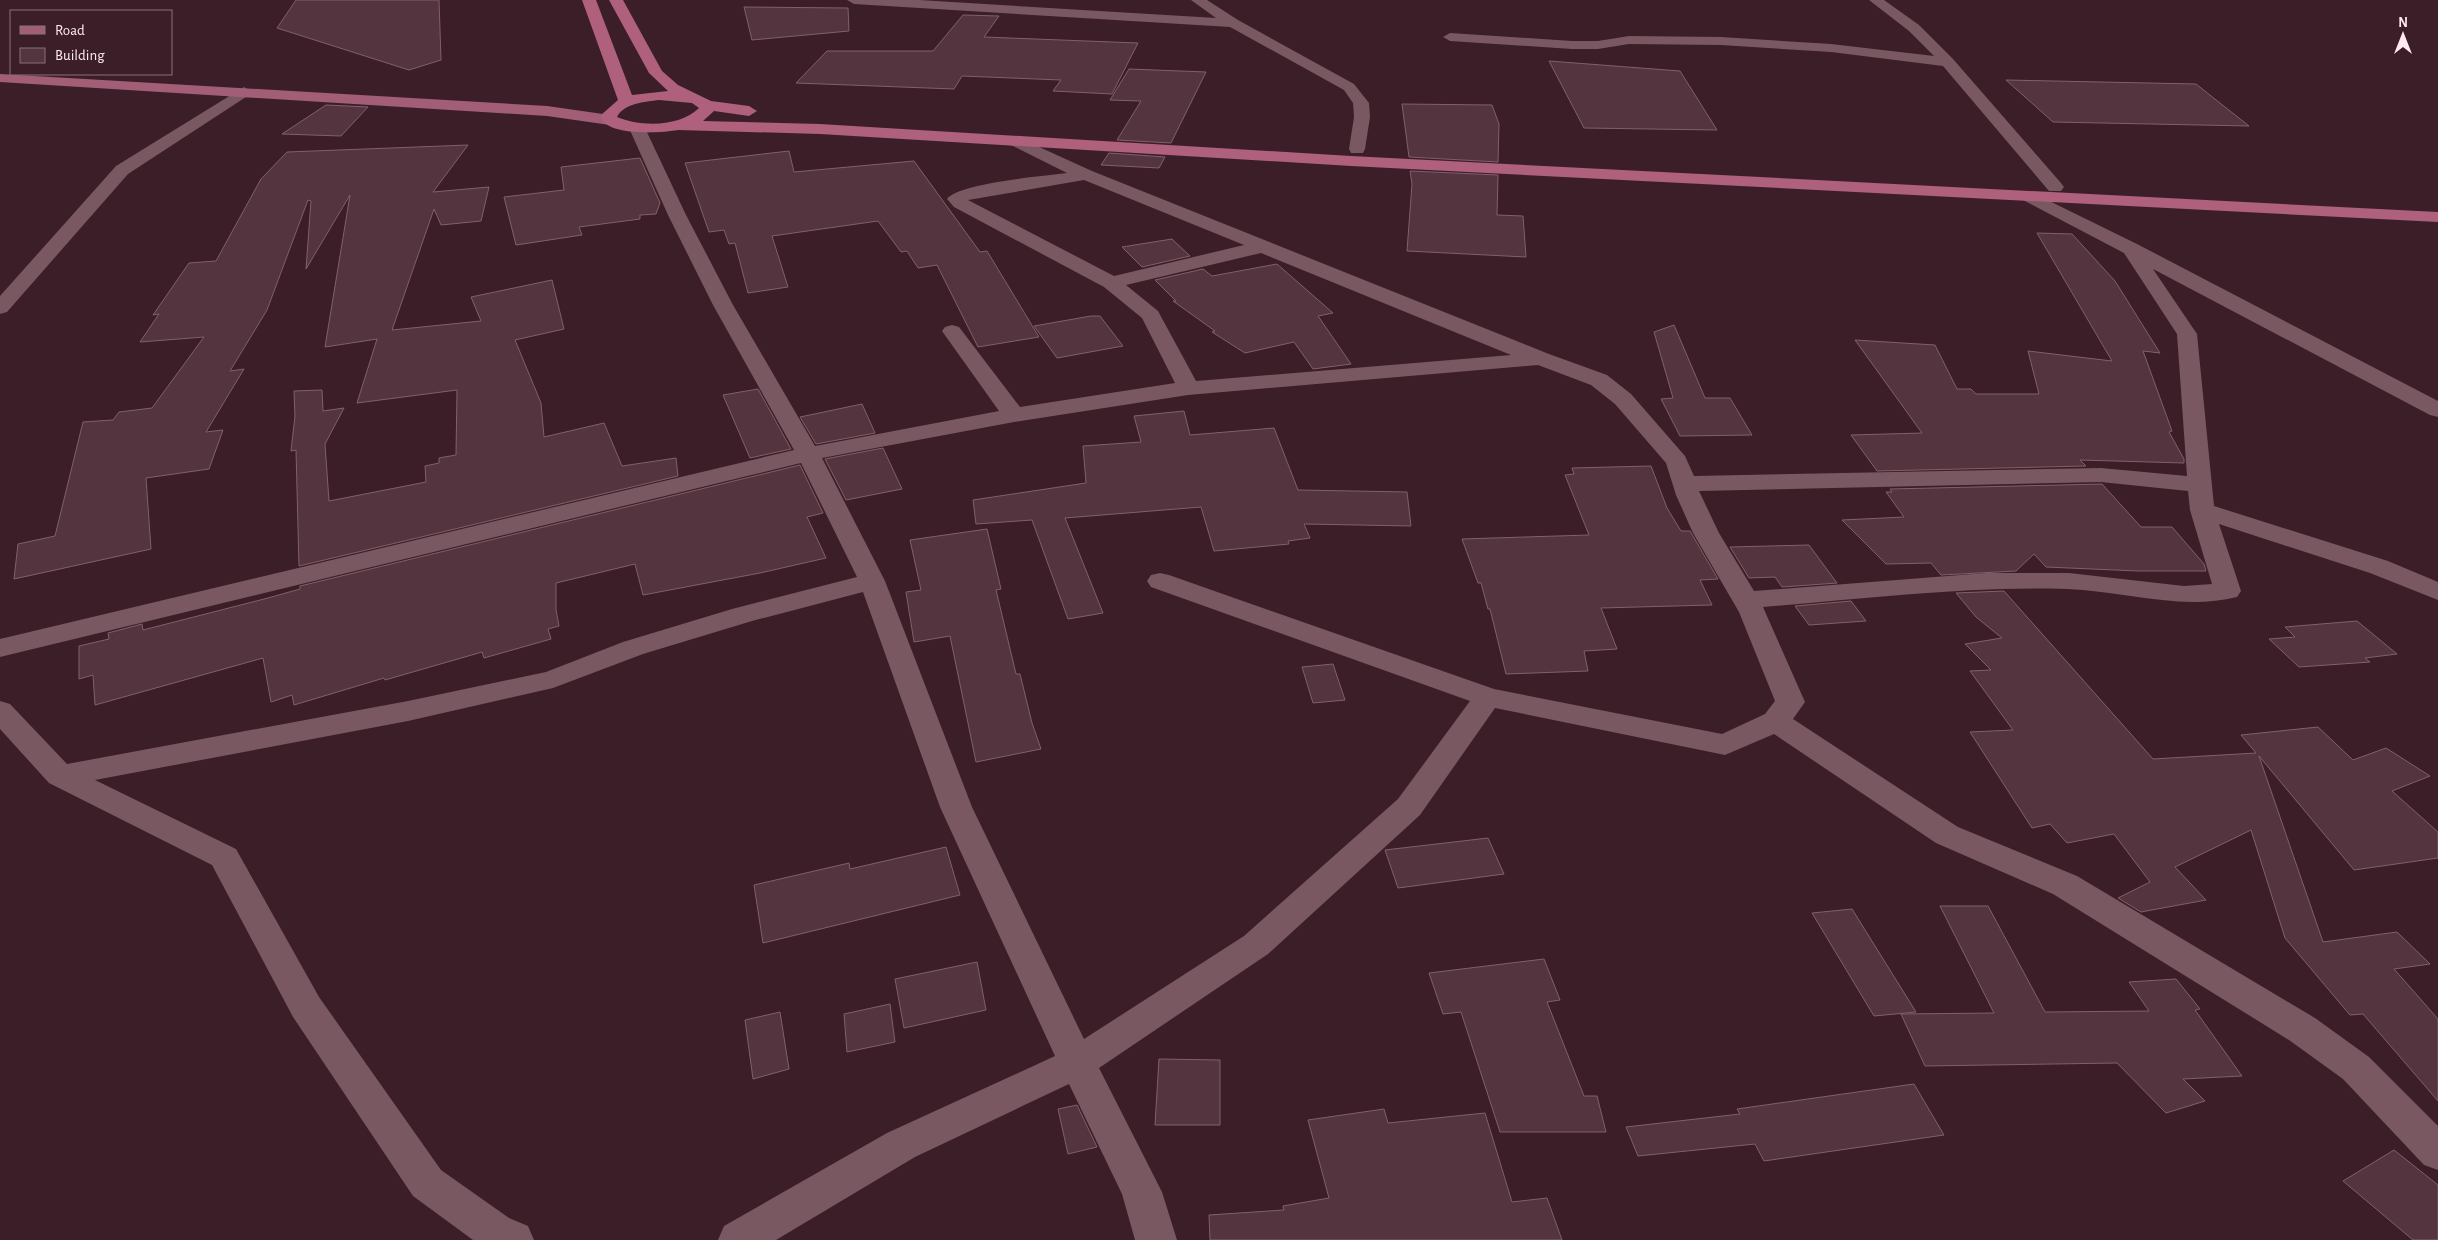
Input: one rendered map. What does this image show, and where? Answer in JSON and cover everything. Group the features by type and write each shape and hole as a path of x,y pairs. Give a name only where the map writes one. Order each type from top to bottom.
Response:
{"highway":[{"path":"589,0 628,112"},
{"path":"616,0 656,73 673,88 699,102 707,109 700,116 675,125"},
{"path":"628,112 620,125 610,120 609,115 628,112 667,96 699,102 835,118 1357,150 2054,187 2150,195 2224,204"},
{"path":"628,112 675,125 820,129 1381,163 2224,204 2438,217"}],"main road":[{"path":"114,75 628,112"},
{"path":"0,78 547,111 610,120"}],"street":[{"path":"854,0 1233,23"},
{"path":"1198,0 1233,23 1349,87 1361,103 1362,117 1357,150"},
{"path":"1876,0 1914,28 1948,62 2054,187"},
{"path":"1450,37 1598,46 1629,40 1721,41 1830,48 1948,62"},
{"path":"0,308 122,170 244,92"},
{"path":"628,112 677,214 724,305 808,454 872,581 956,807 1076,1064 1142,1192 1156,1240"},
{"path":"1015,141 1086,175 1541,359 1599,380 1623,398 1677,461 1706,532 1746,600 1790,702 1776,721 1725,745 1488,697 1160,580"},
{"path":"1086,175 966,193 956,199 960,203 1111,283 1151,315 1184,375 1188,388"},
{"path":"2029,196 2438,410"},
{"path":"1111,283 1265,246"},
{"path":"1746,600 1986,581 2069,581 2184,594 2228,591 2201,497 2187,334 2130,248"},
{"path":"952,331 1014,415"},
{"path":"0,648 808,454 1014,415 1188,388 1541,359"},
{"path":"1685,484 2102,475 2201,497 2438,592"},
{"path":"60,776 408,712 554,679 633,648 742,615 872,581"},
{"path":"739,1240 901,1145 1076,1064 1256,945 1409,807 1488,697"},
{"path":"0,711 60,776 224,858 306,1007 427,1183 494,1231 512,1240"},
{"path":"1776,721 1947,835 2065,885 2302,1029 2356,1068 2438,1153"}],"building":[{"path":"296,0 439,0 441,60 409,70 277,28"},
{"path":"744,7 848,8 849,31 752,40"},
{"path":"963,15 999,16 984,37 1138,43 1112,94 1053,91 1061,80 962,76 954,89 796,83 827,51 933,51"},
{"path":"1549,61 1680,71 1717,130 1584,128"},
{"path":"1129,69 1206,72 1171,143 1117,140 1141,101 1110,100"},
{"path":"2006,80 2196,84 2249,126 2053,122"},
{"path":"1402,104 1492,105 1499,124 1498,162 1409,157"},
{"path":"326,105 368,107 341,136 282,134"},
{"path":"468,145 433,192 489,187 481,221 441,225 434,209 392,330 481,321 471,297 552,280 564,329 515,340 541,403 544,437 604,423 622,466 676,458 678,476 299,566 296,450 291,451 295,416 294,391 322,390 323,411 344,408 325,444 329,501 426,482 425,466 439,463 439,458 456,455 457,390 357,403 377,339 325,347 350,195 306,269 311,201 308,200 267,310 230,371 244,369 206,432 223,430 209,469 146,478 151,549 14,579 18,544 55,536 83,422 113,420 119,412 152,408 204,337 140,342 159,314 153,315 189,263 216,261 261,179 287,152"},
{"path":"789,151 794,172 914,161 980,252 987,251 1039,337 978,347 937,265 918,268 907,251 901,252 878,221 772,236 788,287 748,293 735,243 729,244 724,230 709,232 685,163"},
{"path":"1109,153 1165,157 1159,168 1101,165"},
{"path":"640,158 660,203 656,214 640,215 640,219 579,227 582,235 516,245 504,197 564,190 561,167"},
{"path":"1410,171 1498,175 1497,215 1523,216 1526,257 1407,251 1412,184"},
{"path":"2037,233 2072,234 2115,281 2160,353 2143,351 2172,431 2169,432 2184,459 2184,463 2080,460 2086,466 1877,471 1851,435 1922,433 1855,340 1935,345 1957,389 1971,389 1976,394 2039,394 2028,351 2112,361"},
{"path":"1172,239 1190,256 1142,267 1122,247"},
{"path":"1277,264 1333,313 1318,316 1351,364 1313,369 1294,342 1245,353 1212,332 1215,331 1173,301 1176,301 1155,280 1203,269 1212,276"},
{"path":"1100,316 1123,346 1057,358 1034,326"},
{"path":"1674,325 1705,398 1730,398 1752,435 1680,436 1661,399 1673,398 1654,332"},
{"path":"758,389 791,449 750,458 723,395"},
{"path":"862,404 875,433 816,444 800,417"},
{"path":"1184,411 1190,435 1274,428 1298,490 1407,492 1411,526 1304,524 1310,538 1288,541 1289,544 1214,551 1201,507 1065,518 1103,613 1068,619 1032,520 976,524 973,500 1086,483 1083,446 1141,442 1134,416"},
{"path":"883,448 902,489 846,500 825,459"},
{"path":"800,465 823,513 807,517 826,558 760,573 643,595 635,564 556,583 556,610 559,626 548,629 551,639 484,658 482,652 385,680 384,678 294,705 292,695 271,702 263,658 95,705 93,675 79,679 79,646 109,639 108,633 142,624 143,630 268,598 300,589 300,586"},
{"path":"1651,466 1667,508 1681,531 1690,531 1718,579 1700,580 1712,605 1601,608 1617,649 1584,651 1588,671 1506,674 1490,609 1488,609 1481,583 1478,583 1462,539 1589,535 1565,475 1574,474 1572,468"},
{"path":"2102,484 2141,527 2172,527 2204,564 2206,571 2138,571 2046,567 2034,554 2016,571 1941,575 1931,563 1886,564 1842,520 1904,517 1886,492 1892,492 1890,489"},
{"path":"987,529 1001,589 996,590 1016,674 1020,674 1032,723 1041,749 976,762 950,636 914,642 906,592 921,590 910,540"},
{"path":"1809,545 1837,583 1782,587 1775,577 1749,578 1730,547"},
{"path":"2004,591 2153,759 2256,753 2241,735 2318,727 2353,760 2386,748 2430,776 2392,791 2438,832 2438,858 2354,870 2259,756 2323,942 2397,932 2430,964 2394,969 2438,1019 2438,1101 2363,1014 2350,1015 2285,938 2251,830 2175,867 2206,900 2141,912 2118,898 2150,882 2114,834 2067,843 2050,824 2032,828 1970,732 2013,730 1970,671 1991,670 1965,644 2002,638 1976,617 1956,593"},
{"path":"1851,601 1866,621 1809,625 1795,606"},
{"path":"2357,621 2397,654 2365,658 2370,662 2299,667 2269,639 2295,637 2285,627"},
{"path":"1333,664 1345,700 1313,703 1302,667"},
{"path":"1488,838 1504,874 1398,888 1385,850"},
{"path":"946,847 960,895 763,943 754,885 849,863 850,869"},
{"path":"1940,906 1988,906 2045,1012 2149,1011 2129,982 2176,979 2200,1009 2195,1010 2242,1076 2183,1079 2205,1101 2166,1113 2117,1063 1925,1066 1901,1014 1994,1013"},
{"path":"1852,909 1916,1012 1874,1016 1812,913"},
{"path":"1544,959 1560,1000 1547,1002 1584,1096 1597,1096 1606,1132 1500,1132 1461,1012 1443,1014 1429,973"},
{"path":"977,962 986,1010 904,1028 895,979"},
{"path":"890,1004 895,1042 847,1052 844,1014"},
{"path":"780,1012 789,1069 753,1079 745,1020"},
{"path":"1159,1059 1220,1060 1220,1125 1155,1125"},
{"path":"1914,1084 1944,1135 1764,1161 1755,1144 1638,1156 1626,1127 1740,1114 1737,1109"},
{"path":"1077,1105 1097,1147 1068,1154 1058,1109"},
{"path":"1384,1109 1388,1123 1485,1113 1512,1202 1547,1198 1562,1240 1210,1240 1209,1215 1284,1210 1283,1206 1329,1198 1308,1120"},
{"path":"2394,1150 2438,1185 2438,1240 2413,1240 2343,1181"}]}
